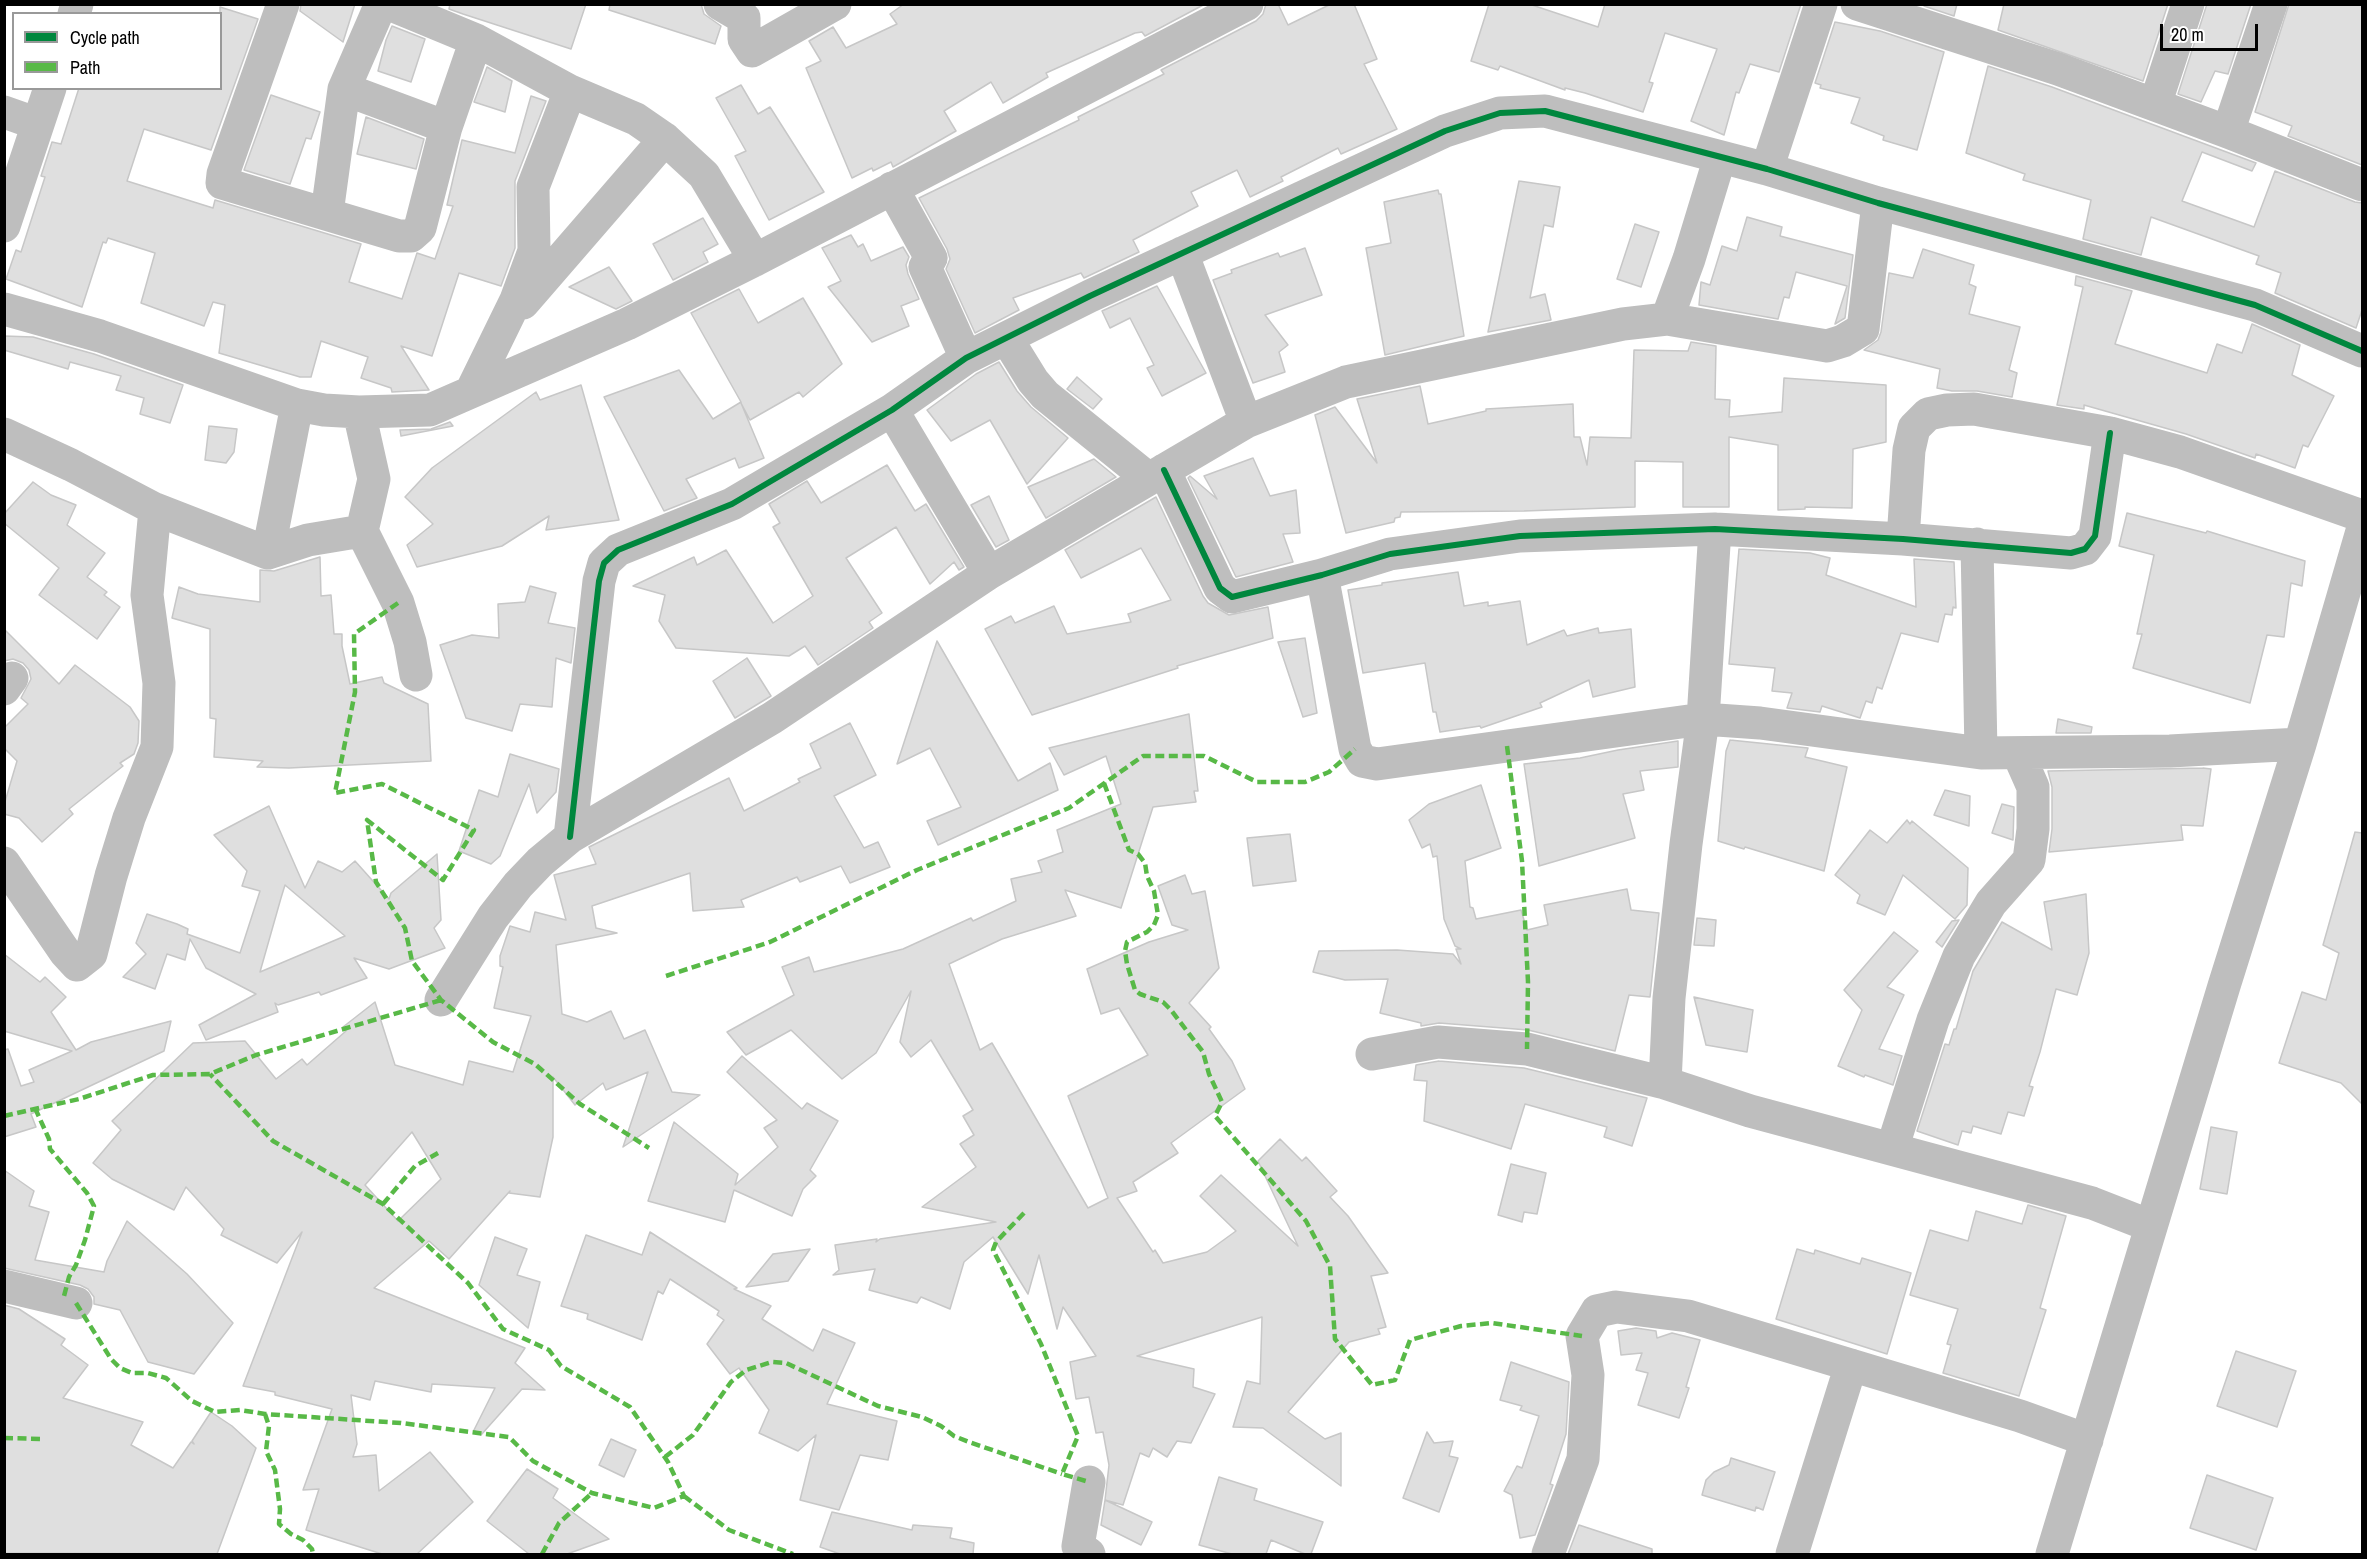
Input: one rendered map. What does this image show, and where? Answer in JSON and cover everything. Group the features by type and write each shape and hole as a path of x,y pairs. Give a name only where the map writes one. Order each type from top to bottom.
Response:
{"street":[{"path":"283,4 223,174 222,183 399,236 411,236 420,228 446,127 476,40"},
{"path":"327,213 344,89 381,4"},
{"path":"389,4 476,40 570,91 636,119 665,139 704,175 754,260"},
{"path":"720,4 744,18 744,39 752,51 835,4"},
{"path":"4,309 99,336 297,405 324,410 358,412 430,410 627,324 1246,4"},
{"path":"1767,170 1821,4"},
{"path":"1857,4 2058,69 2362,185"},
{"path":"2155,105 2188,4"},
{"path":"2228,132 2271,4"},
{"path":"344,89 446,127"},
{"path":"4,226 49,90"},
{"path":"471,392 516,300 534,251 533,187 570,91"},
{"path":"570,837 599,581 604,563 618,550 732,504 892,410 966,358 1090,296 1445,131 1500,113 1545,111 1720,157 1878,203 2255,305 2362,351"},
{"path":"4,112 38,124"},
{"path":"502,327 665,139"},
{"path":"1667,319 1689,259 1720,157"},
{"path":"892,188 931,258 925,267 966,358"},
{"path":"441,1000 493,917 518,885 540,862 570,837 771,718 989,573 1246,422 1346,382 1623,324 1667,319 1827,346 1843,341 1863,329 1878,203"},
{"path":"1182,253 1246,422"},
{"path":"1006,339 1045,395 1157,474 1220,588 1232,597 1322,575 1390,554 1520,537 1715,530 1903,539 2071,553 2085,549 2094,536 2110,433"},
{"path":"268,553 297,405"},
{"path":"1903,539 1909,450 1914,428 1928,414 1947,410 1974,409 2110,433 2180,452 2362,516"},
{"path":"892,410 989,573"},
{"path":"358,412 374,478 362,531 398,603 410,642 416,675"},
{"path":"4,434 71,465 154,509 268,553 308,540 362,531"},
{"path":"4,863 64,952 76,965 91,954 126,828 157,747 159,683 147,595 154,509"},
{"path":"1665,1083 1669,998 1703,719 1715,530"},
{"path":"2052,1554 2300,744 2362,531"},
{"path":"1977,544 1981,753"},
{"path":"1322,575 1355,749 1362,761 1377,764 1703,719 1760,723 1981,753 2170,751 2300,744"},
{"path":"1892,1149 1933,1020 1959,956 1991,903 2029,860 2033,829 2033,787 2018,753"},
{"path":"1372,1054 1438,1042 1527,1049 1665,1083 1750,1111 2092,1203 2151,1226"},
{"path":"4,1286 76,1303"},
{"path":"1548,1554 1583,1460 1588,1375 1582,1336 1597,1311 1616,1306 1688,1316 2020,1416 2087,1440"},
{"path":"1792,1554 1851,1365"},
{"path":"1089,1482 1078,1546 1089,1554"}],"building":[{"path":"301,4 355,4 343,42 300,11"},
{"path":"450,4 586,4 571,49 449,9"},
{"path":"610,4 701,4 704,14 721,26 715,44 609,10"},
{"path":"904,4 1205,4 1145,36 1142,32 1135,33 1046,73 1048,77 1003,103 991,82 944,111 956,131 893,167 891,162 852,178 806,68 821,61 809,41 833,27 846,48 897,24 890,14"},
{"path":"1266,4 1278,4 1288,25 1331,4 1354,4 1377,59 1364,64 1397,129 1341,154 1338,148 1281,177 1283,181 1250,197 1237,170 1191,192 1198,206 1133,240 1139,252 1084,278 1081,273 1013,298 1019,310 975,333 946,269 950,259 947,249 919,198 1079,120 1078,117 1164,74 1161,70 1256,21 1263,14"},
{"path":"1489,4 1529,4 1598,27 1605,4 1801,4 1779,72 1750,64 1739,93 1736,92 1724,135 1691,121 1717,49 1665,33 1649,82 1653,83 1643,112 1585,93 1565,88 1565,90 1500,66 1498,70 1471,61"},
{"path":"1925,4 1957,4 1954,16 1924,6"},
{"path":"2004,4 2168,4 2143,81 1998,30"},
{"path":"2207,4 2251,4 2228,74 2215,71 2201,102 2178,94"},
{"path":"2289,4 2362,4 2362,165 2288,136 2292,126 2255,112"},
{"path":"220,7 258,19 211,150 144,129 127,181 213,208 215,200 361,244 349,282 402,299 417,253 435,259 453,206 447,205 462,140 515,153 531,96 546,101 515,181 515,248 501,286 459,273 432,356 401,346 429,390 392,392 391,388 361,378 368,357 321,341 311,377 300,377 219,353 225,305 213,302 204,326 141,303 155,253 108,238 106,243 103,242 82,307 6,279 16,250 21,252 45,177 41,176 52,142 61,144 78,90 222,90 222,12 220,12"},
{"path":"1835,22 1880,31 1944,52 1917,150 1883,140 1884,136 1851,123 1860,98 1820,88 1821,85 1815,83"},
{"path":"392,26 425,39 411,82 378,71"},
{"path":"1988,66 2052,87 2256,163 2252,171 2202,152 2182,201 2254,227 2275,171 2362,203 2362,310 2356,328 2275,293 2281,273 2256,264 2259,256 2151,217 2141,255 2083,239 2091,200 2023,180 2025,174 1966,153"},
{"path":"487,67 512,81 505,112 474,102"},
{"path":"741,85 758,114 770,107 824,192 769,220 735,156 746,151 716,98"},
{"path":"271,95 320,112 311,139 306,138 290,184 244,170"},
{"path":"366,117 424,139 416,169 357,154"},
{"path":"1519,181 1560,187 1553,227 1544,225 1530,298 1545,294 1551,320 1488,332"},
{"path":"1438,190 1441,194 1464,336 1385,355 1366,248 1391,243 1384,202"},
{"path":"1747,217 1782,227 1780,236 1853,255 1845,318 1835,324 1847,286 1796,272 1789,298 1784,297 1778,319 1699,305 1701,282 1710,285 1722,246 1737,251"},
{"path":"703,218 718,244 703,252 708,262 673,280 653,244"},
{"path":"1635,224 1659,232 1641,287 1617,279"},
{"path":"851,235 858,247 863,244 871,261 903,247 909,257 906,265 908,274 919,299 901,306 909,326 872,342 828,287 841,281 822,248"},
{"path":"1305,248 1322,295 1265,315 1288,345 1279,352 1285,372 1253,383 1213,280 1232,273 1231,270 1278,253 1280,257"},
{"path":"1923,249 1974,265 1969,284 1976,287 1969,314 2020,327 2009,370 2017,373 2012,397 1937,388 1940,369 1864,350 1878,340 1881,332 1889,273 1913,278"},
{"path":"609,267 632,301 616,309 569,287"},
{"path":"2076,276 2132,291 2115,344 2207,373 2217,344 2242,353 2252,324 2300,345 2292,375 2334,396 2308,447 2303,445 2295,468 2256,454 2255,458 2186,434 2084,405 2084,409 2057,405 2083,287 2075,285"},
{"path":"1157,286 1206,373 1162,396 1147,368 1154,365 1130,318 1110,328 1102,311"},
{"path":"739,289 758,323 803,298 842,364 803,397 799,392 750,420 741,403 764,458 739,468 735,458 686,479 697,498 664,511 604,397 679,370 713,419 741,402 691,313"},
{"path":"4,336 33,337 94,354 183,385 170,423 140,414 144,398 116,390 121,376 70,362 68,369 4,350"},
{"path":"1691,342 1716,346 1715,399 1730,400 1729,417 1782,412 1784,378 1886,385 1886,442 1853,449 1852,508 1805,507 1805,509 1778,510 1778,445 1729,437 1729,507 1683,507 1683,462 1635,461 1635,507 1401,512 1400,517 1395,518 1394,522 1346,533 1315,415 1335,407 1377,463 1357,399 1420,386 1428,424 1486,411 1486,409 1573,404 1574,437 1580,437 1587,465 1590,437 1631,438 1634,350 1688,351"},
{"path":"999,362 1017,391 1031,407 1068,438 1027,484 990,420 951,441 927,410 976,374"},
{"path":"1077,377 1102,399 1093,409 1067,389"},
{"path":"581,385 619,520 546,530 549,516 502,546 417,567 407,545 433,524 405,497 432,468 536,392 540,400"},
{"path":"450,422 453,426 401,436 400,430 431,429"},
{"path":"209,426 237,429 234,452 226,463 205,460"},
{"path":"1253,458 1270,496 1296,490 1300,533 1283,534 1293,562 1236,577 1188,478 1190,476 1217,499 1204,476"},
{"path":"1094,459 1116,477 1046,518 1028,487"},
{"path":"887,465 915,511 926,504 964,567 959,570 954,562 930,584 896,527 846,558 882,613 869,622 873,628 818,665 805,646 789,656 676,648 659,621 665,595 633,586 694,557 697,565 726,550 773,623 813,596 773,527 780,523 769,504 807,481 821,503"},
{"path":"33,482 51,495 76,505 67,525 105,553 87,577 107,592 104,595 120,607 97,639 39,595 59,568 4,523 4,514"},
{"path":"989,496 1009,540 996,547 971,505"},
{"path":"1156,497 1208,603 1229,615 1268,607 1273,638 1177,666 1178,668 1032,715 985,629 1011,616 1015,623 1054,606 1067,634 1131,622 1128,614 1171,600 1141,548 1081,578 1065,550"},
{"path":"2127,513 2206,533 2207,531 2305,561 2302,586 2291,583 2284,637 2267,635 2250,703 2133,668 2142,634 2137,634 2154,555 2119,546"},
{"path":"1739,549 1810,553 1830,558 1826,575 1916,607 1914,559 1954,562 1956,608 1953,607 1952,615 1945,614 1938,642 1901,633 1882,689 1877,687 1872,703 1866,701 1860,718 1822,706 1820,712 1787,708 1792,693 1772,691 1775,668 1729,664"},
{"path":"320,557 321,596 331,595 334,634 342,634 342,646 350,684 382,677 384,683 428,704 431,761 289,768 257,767 263,761 214,757 216,719 210,718 210,629 172,618 179,587 198,594 260,602 260,570 274,571"},
{"path":"1458,572 1464,606 1488,602 1488,606 1520,601 1527,645 1564,630 1567,636 1598,628 1599,633 1631,629 1635,687 1593,697 1589,680 1540,703 1542,707 1481,728 1480,726 1440,732 1436,712 1433,712 1425,663 1363,673 1348,590"},
{"path":"530,586 556,593 548,623 575,628 571,663 556,658 552,707 520,704 512,731 466,718 440,645 472,635 499,638 498,604 525,602"},
{"path":"4,629 59,684 75,665 130,707 139,721 138,743 134,754 120,763 123,766 69,809 73,814 42,842 19,818 4,814 4,805 17,761 4,748 4,728 28,704 21,698 31,679 29,670 23,663 13,659 4,661"},
{"path":"1305,638 1317,713 1303,717 1278,642"},
{"path":"937,641 1018,781 1050,763 1058,790 938,845 927,821 961,807 930,748 897,764"},
{"path":"747,658 771,696 735,718 713,681"},
{"path":"1189,714 1198,791 1194,791 1196,802 1153,807 1121,908 1065,890 1076,916 1002,939 949,964 980,1050 992,1043 1088,1208 1108,1198 1068,1096 1148,1055 1119,1008 1101,1014 1087,969 1149,942 1188,930 1172,925 1158,886 1185,875 1192,894 1205,891 1219,968 1189,1003 1211,1027 1209,1029 1232,1061 1245,1089 1171,1143 1178,1153 1133,1182 1137,1191 1117,1198 1153,1252 1155,1250 1163,1263 1207,1252 1236,1231 1200,1196 1221,1175 1298,1246 1258,1161 1280,1139 1302,1161 1306,1157 1337,1191 1330,1197 1348,1216 1388,1273 1371,1276 1386,1327 1378,1329 1380,1334 1349,1342 1288,1412 1325,1439 1341,1433 1341,1486 1263,1428 1233,1427 1247,1381 1260,1384 1262,1317 1137,1356 1194,1369 1193,1387 1215,1394 1191,1443 1177,1441 1167,1457 1153,1448 1149,1457 1140,1453 1123,1505 1105,1500 1109,1465 1103,1432 1096,1433 1089,1397 1076,1399 1070,1362 1096,1356 1063,1307 1057,1329 1039,1255 1028,1294 993,1237 964,1262 950,1309 921,1297 917,1303 869,1290 875,1269 833,1275 839,1270 835,1245 877,1239 876,1242 880,1239 996,1222 922,1207 976,1167 960,1144 974,1135 963,1116 973,1110 931,1040 911,1057 900,1042 911,991 876,1053 842,1079 791,1030 746,1055 727,1032 794,995 782,967 809,957 814,972 903,949 971,918 973,921 1016,901 1011,879 1042,872 1038,861 1063,852 1057,830 1121,804 1106,756 1064,775 1049,748"},
{"path":"2058,719 2092,727 2091,733 2056,733"},
{"path":"850,723 876,775 834,796 864,848 878,842 890,867 850,883 841,866 800,882 797,877 741,900 744,907 693,911 690,873 592,906 596,928 617,933 556,945 562,1014 587,1022 611,1011 624,1039 645,1030 672,1092 700,1095 623,1147 648,1072 606,1090 603,1083 575,1105 553,1077 553,1137 540,1197 509,1193 510,1191 449,1259 429,1241 374,1288 525,1348 515,1363 545,1390 522,1389 481,1435 474,1430 495,1388 432,1384 431,1392 375,1381 370,1400 351,1395 357,1444 353,1457 376,1455 379,1491 430,1452 473,1502 417,1554 382,1554 306,1530 319,1489 303,1490 332,1409 275,1395 275,1392 243,1386 302,1232 277,1263 221,1235 224,1229 186,1187 174,1210 112,1179 93,1163 121,1130 112,1121 193,1043 245,1041 276,1079 302,1059 307,1065 346,1031 343,1027 375,1002 395,1065 463,1085 469,1061 513,1072 531,1016 494,1008 503,967 500,966 500,956 510,926 530,932 535,912 566,920 554,875 596,864 589,847 729,778 744,811 800,782 798,779 821,768 810,744","holes":["412,1132 441,1179 398,1221 365,1185"]},
{"path":"1730,740 1808,748 1805,757 1847,767 1824,871 1718,841 1726,751"},
{"path":"1678,741 1678,767 1640,771 1644,790 1623,794 1635,838 1539,866 1524,764 1580,758"},
{"path":"510,754 559,769 556,792 537,813 529,784 500,856 491,864 459,851 479,790 498,797"},
{"path":"2211,769 2203,826 2181,825 2183,840 2049,852 2052,829 2052,787 2048,771"},
{"path":"1481,785 1501,848 1465,861 1470,907 1473,908 1476,919 1521,910 1527,930 1548,925 1544,905 1627,889 1631,910 1659,913 1650,997 1629,995 1615,1051 1528,1030 1439,1023 1421,1026 1421,1023 1380,1013 1388,979 1345,980 1313,972 1319,951 1397,950 1453,954 1461,964 1456,949 1461,949 1455,946 1444,919 1437,856 1433,857 1430,844 1422,848 1409,820 1429,804"},
{"path":"1945,790 1970,796 1969,826 1934,815"},
{"path":"2002,804 2014,807 2013,840 1992,833"},
{"path":"269,806 305,888 318,861 342,872 355,861 389,899 391,893 437,854 441,920 434,928 445,948 389,969 354,958 367,978 321,995 319,992 278,1005 275,1003 278,1012 206,1040 199,1025 256,994 206,968 190,939 185,960 167,954 155,989 123,977 146,954 136,943 147,914 188,929 187,934 240,953 260,891 242,886 247,871 214,835","holes":["285,885 345,936 260,972"]},
{"path":"1907,820 1910,824 1912,821 1968,868 1967,905 1955,919 1903,875 1885,915 1857,903 1860,895 1835,875 1870,830 1887,843"},
{"path":"2355,832 2362,833 2362,1104 2341,1083 2279,1063 2302,992 2326,1000 2339,953 2323,945"},
{"path":"1290,834 1296,881 1253,886 1247,838"},
{"path":"2086,894 2089,953 2077,995 2056,989 2029,1086 2033,1087 2024,1116 2008,1112 2001,1134 1973,1126 1971,1133 1962,1131 1958,1145 1917,1131 1945,1044 1949,1045 1954,1029 1956,1029 1973,971 2002,922 2052,950 2044,902"},
{"path":"1697,918 1716,920 1714,946 1694,945"},
{"path":"1959,920 1942,947 1936,942 1952,921"},
{"path":"1894,932 1918,951 1887,987 1904,995 1879,1049 1902,1056 1893,1085 1865,1075 1864,1077 1838,1066 1862,1010 1844,990"},
{"path":"4,954 40,982 45,977 66,997 51,1012 76,1050 91,1042 171,1021 164,1051 31,1114 36,1127 4,1137 4,1050 8,1049 21,1086 34,1082 29,1070 72,1051 4,1031"},
{"path":"1694,997 1753,1010 1747,1052 1706,1045"},
{"path":"742,1056 802,1109 807,1103 838,1121 810,1170 816,1176 803,1189 792,1216 734,1190 725,1222 648,1201 674,1122 738,1174 735,1185 778,1147 764,1128 777,1120 727,1072"},
{"path":"1439,1061 1524,1068 1647,1098 1632,1146 1604,1137 1607,1127 1525,1104 1511,1149 1424,1121 1427,1081 1414,1080 1416,1065"},
{"path":"2211,1127 2237,1132 2227,1194 2200,1189"},
{"path":"1511,1164 1546,1173 1537,1214 1524,1212 1522,1222 1498,1215"},
{"path":"4,1170 34,1191 29,1206 49,1212 35,1260 104,1272 127,1221 187,1274 233,1323 194,1374 148,1362 120,1310 94,1304 94,1297 88,1289 80,1285 4,1268"},
{"path":"2028,1205 2066,1216 2040,1308 2046,1310 2019,1396 1943,1373 1951,1345 1947,1344 1958,1309 1910,1295 1930,1230 1968,1241 1976,1211 2022,1224"},
{"path":"650,1232 737,1288 734,1289 771,1306 762,1319 813,1351 823,1329 855,1343 827,1404 897,1421 888,1460 860,1455 839,1510 800,1500 816,1435 798,1451 759,1433 769,1410 739,1368 730,1374 707,1344 724,1320 717,1315 719,1311 670,1279 663,1294 658,1291 642,1340 587,1319 588,1314 561,1306 586,1235 642,1255"},
{"path":"495,1237 527,1249 517,1275 540,1282 528,1328 479,1285"},
{"path":"810,1249 788,1281 746,1287 773,1254"},
{"path":"1797,1249 1814,1254 1815,1250 1860,1264 1862,1258 1911,1273 1887,1354 1776,1319"},
{"path":"4,1305 19,1309 65,1339 61,1345 88,1365 63,1398 143,1422 131,1445 173,1468 191,1442 194,1444 192,1441 211,1412 232,1426 256,1448 217,1554 4,1553"},
{"path":"1636,1328 1656,1331 1657,1338 1672,1333 1700,1340 1686,1387 1689,1388 1679,1418 1638,1405 1648,1373 1636,1370 1642,1353 1621,1355 1618,1331"},
{"path":"2236,1351 2296,1371 2277,1427 2217,1406"},
{"path":"1511,1362 1569,1382 1566,1434 1550,1484 1553,1485 1535,1535 1520,1538 1512,1495 1504,1491 1517,1466 1522,1468 1539,1416 1520,1410 1522,1406 1500,1400"},
{"path":"1427,1432 1434,1443 1453,1441 1449,1456 1458,1458 1439,1512 1403,1498"},
{"path":"611,1439 636,1450 624,1477 599,1465"},
{"path":"1731,1458 1775,1472 1763,1510 1756,1507 1755,1511 1702,1495 1706,1480 1714,1472 1729,1465"},
{"path":"527,1469 558,1489 553,1498 609,1539 567,1554 529,1554 487,1521"},
{"path":"2207,1475 2273,1498 2256,1550 2190,1528"},
{"path":"1219,1477 1257,1489 1254,1500 1323,1522 1311,1554 1305,1554 1271,1540 1266,1554 1232,1554 1199,1545"},
{"path":"1105,1500 1152,1522 1141,1545 1101,1525"},
{"path":"832,1512 912,1530 913,1525 952,1528 950,1538 974,1543 973,1554 840,1554 820,1547"},
{"path":"1579,1525 1652,1549 1652,1554 1568,1554"}],"marked path":[{"path":"398,603 354,634 355,692 335,793 382,784 474,830 443,880 367,820 376,882 405,928 412,961 441,1000 493,1042 535,1064 580,1104 649,1148"},
{"path":"1507,746 1522,861 1528,982 1527,1049"},
{"path":"666,976 770,942 917,870 1069,808 1143,756 1204,756 1257,782 1305,782 1329,772 1355,749"},
{"path":"1104,783 1129,850 1138,854 1145,863 1147,876 1154,891 1158,915 1154,925 1147,932 1127,942 1125,951 1127,964 1135,990 1163,1002 1203,1052 1209,1074 1222,1102 1215,1116 1306,1221 1330,1266 1335,1339 1372,1385 1395,1380 1410,1340 1461,1326 1492,1323 1582,1336"},
{"path":"4,1116 79,1099 153,1075 210,1074 256,1055 441,1000"},
{"path":"76,1303 111,1359 120,1368 132,1373 148,1373 166,1378 192,1401 215,1412 240,1410 265,1414 401,1423 509,1437 533,1461 592,1493 654,1508 684,1496 668,1462 630,1407 561,1366 549,1350 503,1329 468,1283 383,1204 273,1141 210,1074"},
{"path":"35,1108 49,1139 50,1149 87,1193 94,1206 85,1240 69,1277 63,1300"},
{"path":"383,1204 415,1166 438,1153"},
{"path":"1024,1213 996,1242 993,1250 1041,1344 1078,1436 1062,1474 1089,1482"},
{"path":"665,1457 693,1435 731,1382 746,1370 772,1362 786,1363 878,1406 922,1417 941,1426 954,1436 1062,1474"},
{"path":"265,1414 269,1426 266,1451 275,1470 280,1509 279,1524 303,1540 312,1549 313,1554"},
{"path":"4,1438 41,1439"},
{"path":"542,1554 559,1523 592,1493"},
{"path":"684,1496 729,1530 793,1554"}],"cycle path":[{"path":"570,837 599,581 604,563 618,550 732,504 892,410 966,358 1090,296 1445,131 1500,113 1545,111 1767,169 1878,203 2255,305 2362,351"},
{"path":"1164,470 1220,588 1232,597 1322,575 1390,554 1520,536 1715,529 1903,539 2071,553 2085,549 2095,536 2110,433"}]}
